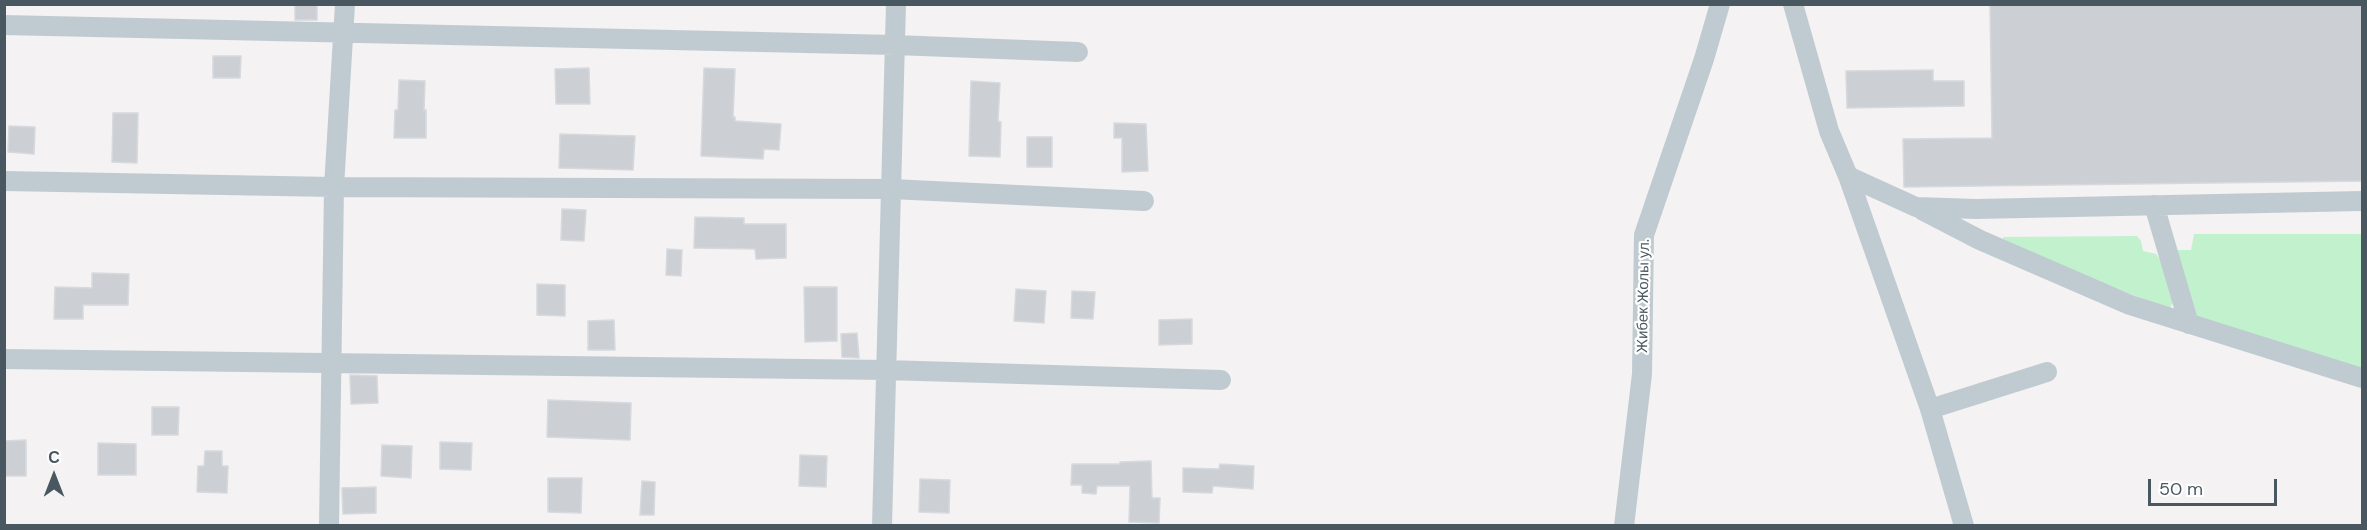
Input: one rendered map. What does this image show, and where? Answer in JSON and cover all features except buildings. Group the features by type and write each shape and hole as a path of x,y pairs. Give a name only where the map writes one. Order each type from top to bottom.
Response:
{"street":[{"path":"329,525 334,188 345,4"},
{"path":"882,525 896,4"},
{"name":"Жибек Жолы ул.","path":"1624,525 1642,375 1644,235 1704,59 1720,4"},
{"path":"1793,4 1829,131 1848,176 1930,409 1964,525"},
{"path":"4,25 895,45 1078,52"},
{"path":"1848,176 1917,207 1980,240 2130,305 2362,378"},
{"path":"4,181 334,188 891,189 1144,201"},
{"path":"1917,207 1976,209 2362,201"},
{"path":"2154,206 2189,324"},
{"path":"4,359 886,370 1221,380"},
{"path":"1930,409 2047,372"}],"green space":[{"path":"2194,234 2362,234 2362,368 2196,321 2177,256 2178,250 2191,250"},
{"path":"2137,236 2141,241 2143,251 2156,254 2161,261 2173,302 2169,310 2003,242 2003,237"}]}
